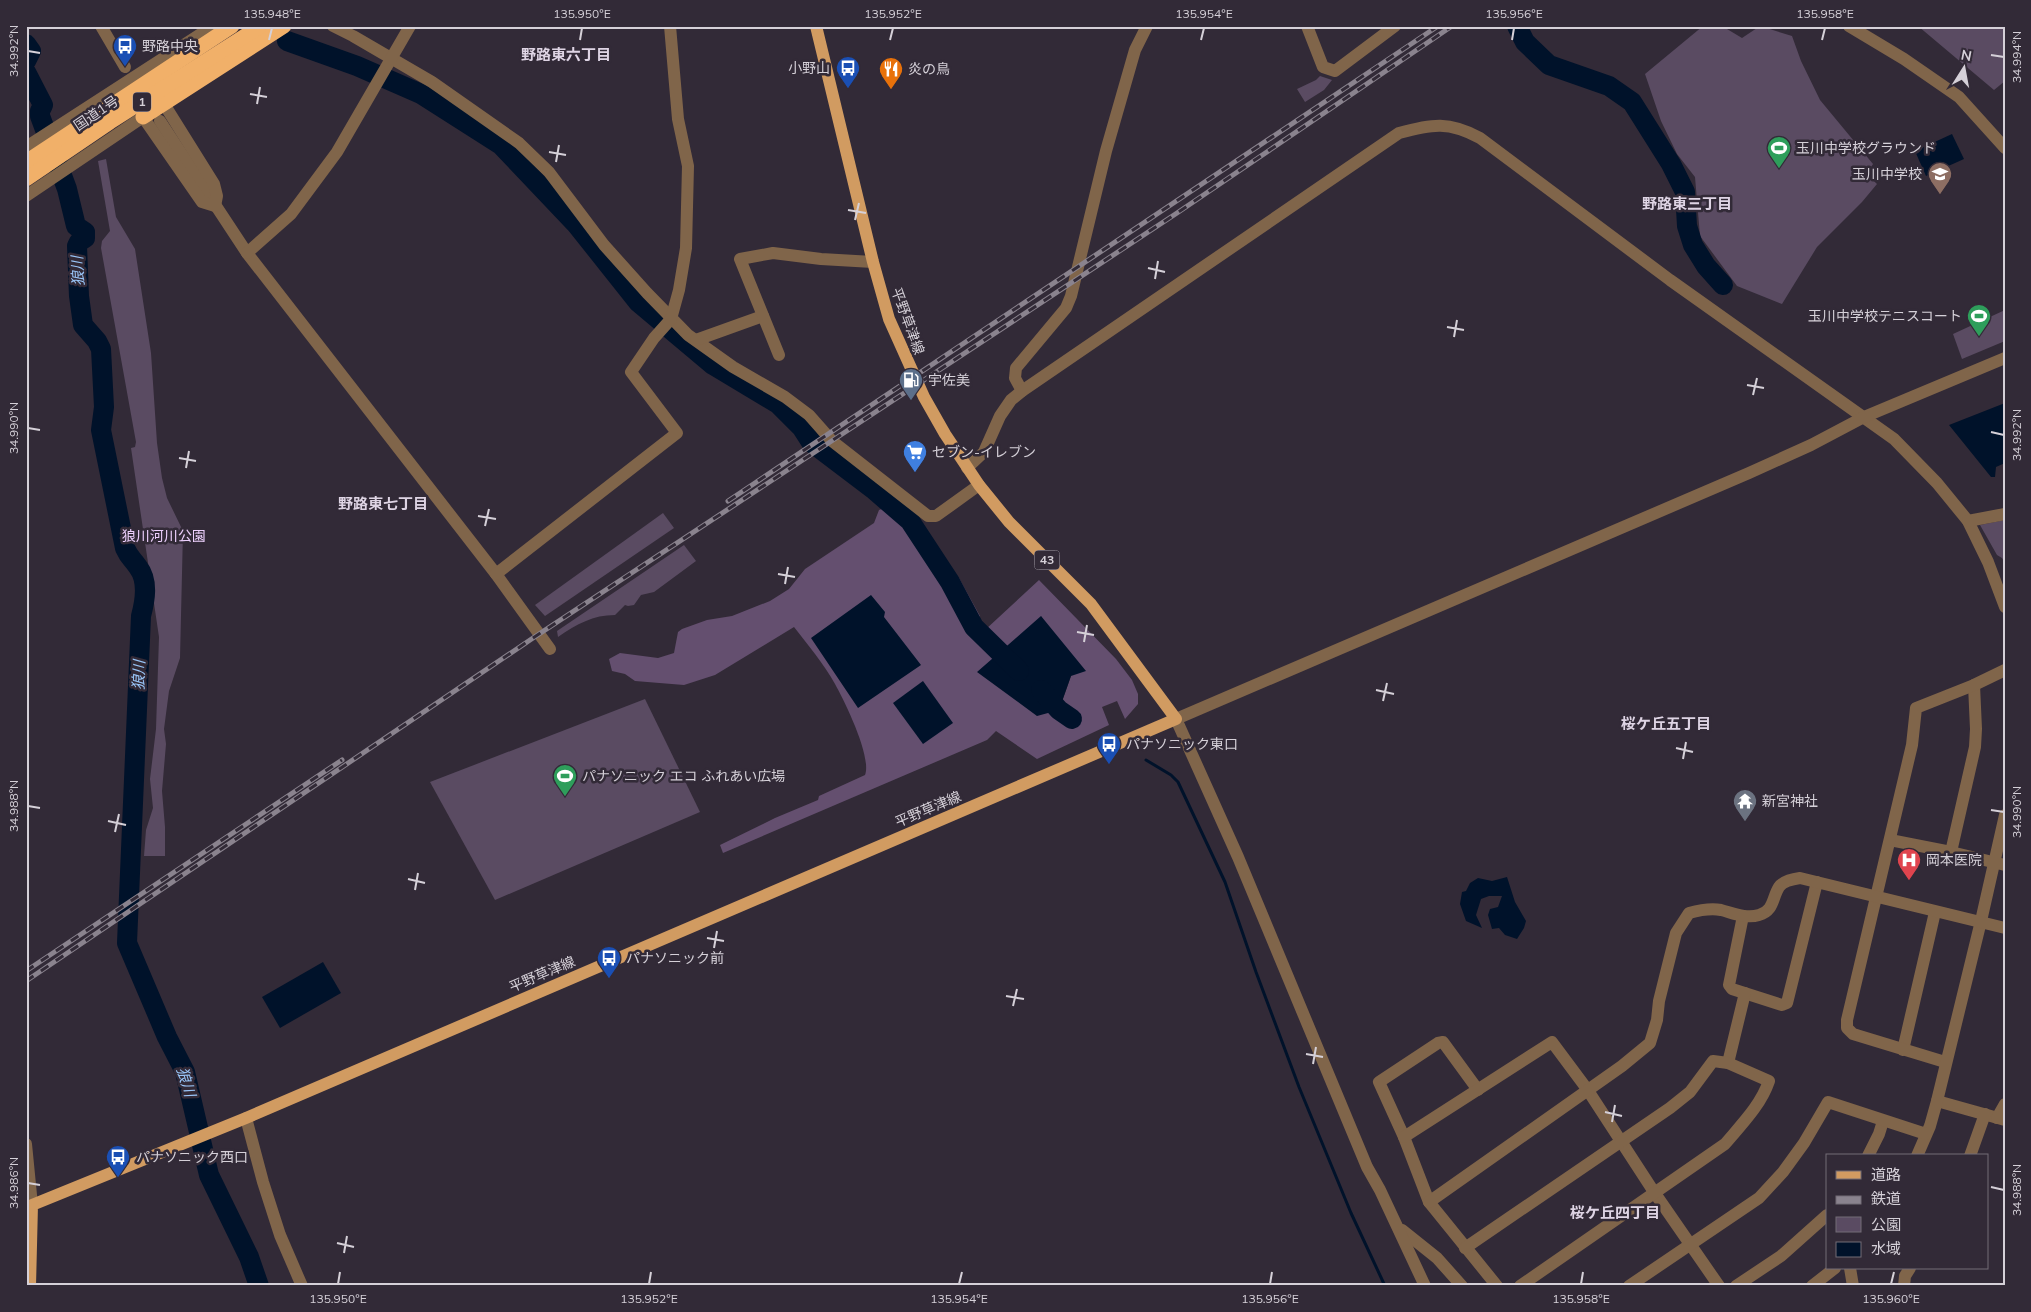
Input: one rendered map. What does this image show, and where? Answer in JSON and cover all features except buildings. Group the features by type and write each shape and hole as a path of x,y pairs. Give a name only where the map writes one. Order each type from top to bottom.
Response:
{"highway":[{"name":"国道1号","path":"26,162 232,26"},
{"path":"143,117 284,26"},
{"name":"国道1号","path":"26,179 110,122 260,27"}],"main road":[{"name":"平野草津線","path":"29,1206 246,1118 1176,719 1092,604 1009,522 979,485 945,434 901,350 889,319 873,262 816,26"},
{"path":"29,1206 30,1286"}],"street":[{"path":"101,26 125,67"},
{"path":"26,147 198,31 213,26"},
{"path":"333,26 353,36 385,69 432,82 525,149 549,172 666,324 696,340 732,366 786,397 809,415 832,441 928,516 936,516 979,485"},
{"path":"247,253 291,214 337,152 410,26"},
{"path":"496,574 677,432 631,372 666,324 680,290 686,248 688,166 678,119 670,26"},
{"path":"1022,391 1015,378 1016,368 1066,308 1071,296 1106,151 1135,50 1147,26"},
{"path":"1307,26 1323,67 1335,71 1395,26"},
{"path":"1848,26 1904,59 1959,97 2005,148"},
{"path":"164,104 214,184 217,196 215,206"},
{"path":"26,196 143,117 202,202 215,206"},
{"path":"160,121 247,253 496,574 550,649"},
{"path":"967,468 984,452 1000,416 1011,400 1022,391 1399,133 1438,124 1465,130 1480,138 1670,280 1864,417 1900,445 1937,483 1968,521 1988,562 2005,607"},
{"path":"779,355 740,259 773,253 821,259 873,262"},
{"path":"696,340 763,316"},
{"path":"1425,1286 1380,1190 1367,1167 1238,857 1176,719 1749,473 1811,445 1864,417 2005,358"},
{"path":"1968,521 2005,514"},
{"path":"1945,1062 1853,1034 1847,1028 1849,1010 1912,745 1916,708 1974,685 2005,670"},
{"path":"1951,852 1975,748 1974,685"},
{"path":"1918,1154 1937,1101 1981,921 2000,863 2005,815"},
{"path":"1890,840 2000,863"},
{"path":"1428,1202 1622,1066 1650,1043 1657,1020 1659,1001 1676,933 1690,912 1702,909 1720,910 1744,916 1758,916 1772,906 1780,886 1790,880 1800,878 2005,928"},
{"path":"1744,916 1728,985 1732,989 1782,1005 1787,1003 1817,882"},
{"path":"1903,1050 1935,912"},
{"path":"1728,1063 1745,993"},
{"path":"1478,1090 1446,1044 1438,1042 1379,1082 1404,1137 1428,1202 1497,1286"},
{"path":"1404,1137 1552,1042 1587,1089 1654,1192 1719,1286"},
{"path":"1465,1248 1622,1141 1690,1092 1713,1061 1728,1063 1769,1081 1766,1090 1725,1144 1520,1286"},
{"path":"1937,1101 1996,1117"},
{"path":"1629,1286 1759,1198 1783,1172 1804,1143 1828,1102 1926,1134"},
{"path":"1971,1154 2005,1104"},
{"path":"246,1118 263,1182 280,1235 302,1286"},
{"path":"1869,1154 1883,1121"},
{"path":"26,1144 29,1206"},
{"path":"1736,1286 1781,1256 1826,1217"},
{"path":"1396,1224 1415,1242 1437,1258 1462,1286"},
{"path":"1812,1286 1832,1270"},
{"path":"1850,1270 1853,1286"},
{"path":"1904,1286 1905,1276 1909,1270"}],"green space":[{"name":"玉川中学校グラウンド","path":"1703,26 1722,26 1742,38 1760,26 1792,36 1801,61 1820,100 1873,164 1867,174 1877,184 1862,202 1817,247 1782,304 1737,286 1700,236 1695,177 1677,154 1661,121 1645,74"},
{"path":"1918,26 2005,26 2005,81 1994,90"},
{"path":"1320,76 1332,80 1324,90 1305,102 1297,89 1316,80"},
{"name":"狼川河川公園","path":"106,159 116,217 135,249 151,353 157,443 162,478 167,498 183,531 180,658 169,691 164,729 166,744 162,791 165,856 144,856 146,830 153,808 150,779 156,729 159,637 131,448 135,447 136,442 101,248 102,241 110,231 98,161"},
{"name":"玉川中学校テニスコート","path":"2005,310 2005,341 1962,359 1953,334"},
{"path":"663,513 674,528 545,616 535,605"},
{"path":"2005,520 2005,563 1997,555 1980,525"},
{"path":"684,545 696,561 654,592 641,595 634,605 625,605 615,615 607,615 585,621 558,637 557,631"},
{"name":"パナソニック エコ ふれあい広場","path":"645,699 700,812 495,900 430,782"}],"shaded area":[{"path":"887,507 902,519 948,585 959,578 980,616 976,623 985,630 1039,580 1116,659 1132,680 1138,694 1138,704 1125,719 1117,701 1102,707 1109,725 1037,759 996,731 987,740 723,853 720,845 775,818 818,800 819,796 865,775 865,756 861,743 851,716 831,677 794,627 715,675 684,685 635,681 625,674 612,671 609,659 620,653 658,658 674,653 678,632 682,629 707,620 732,616 770,601 789,589 805,569 874,523 879,510","holes":["1041,616 1071,676 1059,710"]}],"water":[{"path":"1952,134 1964,159 1926,176 1915,151"},
{"path":"2005,403 2005,463 1996,467 1995,477 1991,477 1949,425"},
{"path":"871,595 885,612 884,617 921,665 858,708 811,638"},
{"path":"1041,616 1086,671 1071,676 1059,710 1037,716 977,672"},
{"path":"923,681 953,723 923,744 893,703"},
{"path":"1507,877 1515,902 1526,921 1517,939 1505,935 1499,928 1492,929 1488,915 1490,909 1498,907 1502,896 1489,896 1481,899 1476,915 1482,928 1466,921 1460,904 1462,892 1466,891 1470,883 1478,878 1492,881"},
{"path":"323,962 341,993 280,1028 262,997"}],"waterway":[{"path":"1517,26 1525,42 1549,65 1609,86 1632,102 1671,164 1685,192 1687,226 1693,245 1706,266 1723,285"},
{"path":"287,41 357,66 421,94 501,145 576,224 638,302 713,365 778,404 802,428 811,442 873,489 910,521 950,582 974,627 1019,671"},
{"name":"狼川","path":"26,44 31,51 26,61"},
{"name":"狼川","path":"26,72 43,105 40,116 67,189 76,226 85,232 85,238 77,246 79,296 83,325 97,341 101,349 104,407 101,430 125,548 144,578 145,585 145,598 141,616 127,943 167,1037 185,1072 209,1175 249,1257 259,1286"},
{"path":"1041,690 1059,710 1072,719"},
{"path":"1146,760 1171,775 1178,782 1225,882 1299,1087 1351,1213 1385,1286"}],"railway":[{"path":"728,501 1438,26"},
{"path":"26,981 533,638 1177,213 1452,26"},
{"path":"26,971 342,760"}],"place":[{"name":"野路中央","path":"125,67"},
{"name":"小野山","path":"848,89"},
{"name":"炎の鳥","path":"891,90"},
{"name":"玉川中学校グラウンド","path":"1779,169"},
{"name":"玉川中学校","path":"1940,195"},
{"name":"玉川中学校テニスコート","path":"1979,337"},
{"name":"宇佐美","path":"911,401"},
{"name":"セブン-イレブン","path":"915,473"},
{"name":"パナソニック東口","path":"1109,765"},
{"name":"パナソニック エコ ふれあい広場","path":"565,797"},
{"name":"新宮神社","path":"1745,822"},
{"name":"岡本医院","path":"1909,881"},
{"name":"パナソニック前","path":"609,979"},
{"name":"パナソニック西口","path":"118,1178"}],"district":[{"name":"野路東六丁目","path":"566,55"},
{"name":"野路東三丁目","path":"1687,204"},
{"name":"野路東七丁目","path":"383,504"},
{"name":"桜ケ丘五丁目","path":"1666,724"},
{"name":"桜ケ丘四丁目","path":"1615,1213"}]}
